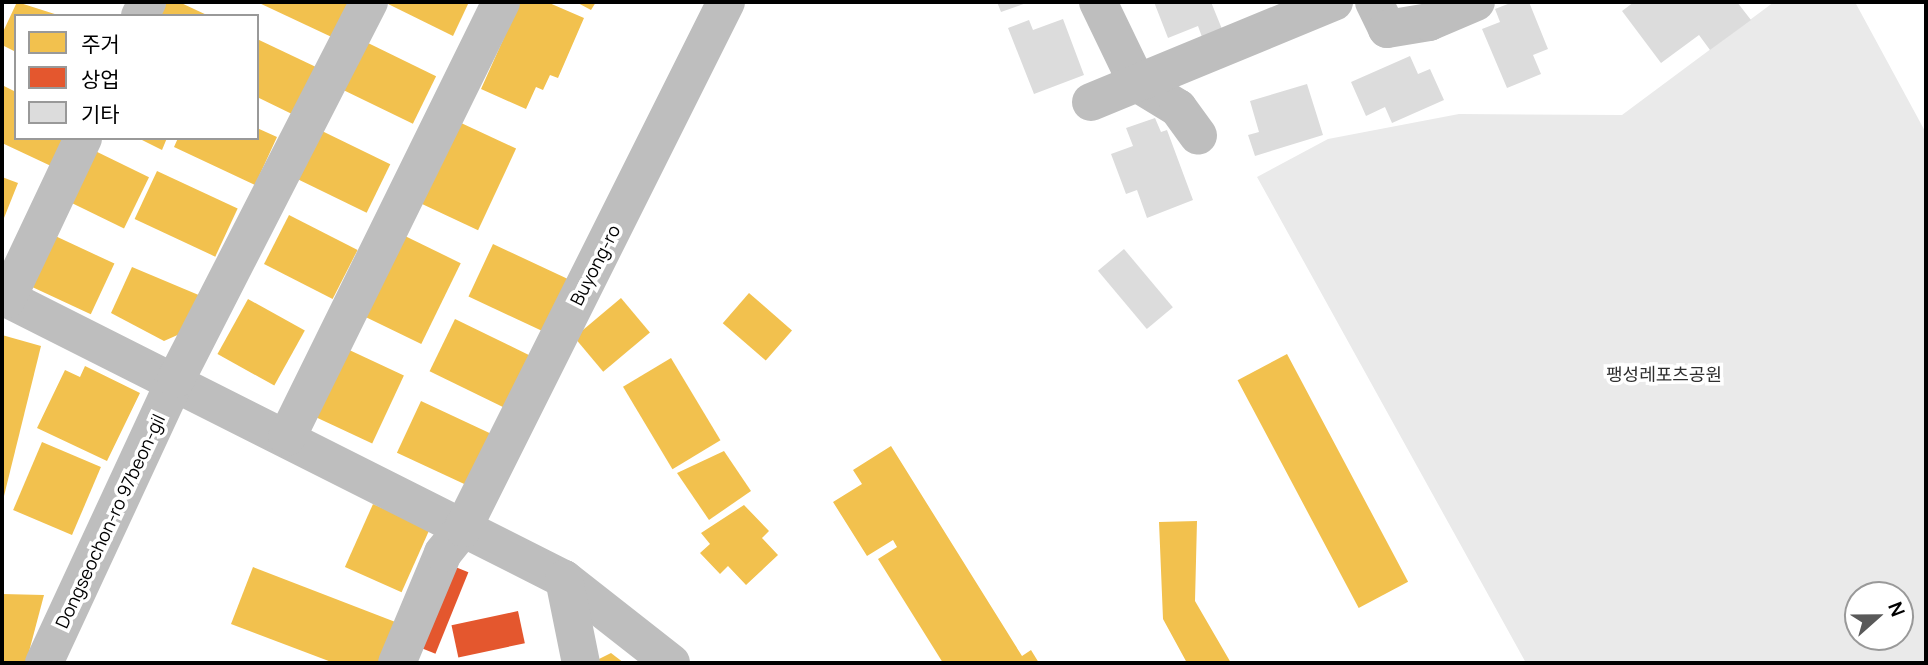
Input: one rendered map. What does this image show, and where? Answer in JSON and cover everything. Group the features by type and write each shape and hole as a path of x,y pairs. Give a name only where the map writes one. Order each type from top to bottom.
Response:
{"street":[{"path":"176,379 369,2"},
{"path":"287,438 501,2"},
{"name":"Buyong-ro","path":"397,663 443,553 463,528 726,2"},
{"path":"1098,2 1137,83 1178,107 1198,136"},
{"path":"1091,102 1334,2"},
{"path":"1374,2 1387,29 1429,22 1476,2"},
{"path":"82,140 4,298 176,379 564,579 671,663"},
{"name":"Dongseochon-ro 97beon-gil","path":"44,663 176,379"},
{"path":"564,579 581,663"}],"green space":[{"name":"팽성레포츠공원","path":"1774,2 1855,2 1926,133 1926,663 1526,663 1257,177 1328,139 1459,114 1622,115"}],"building: 주거":[{"path":"17,2 55,14 14,14 14,51 2,45 2,34"},
{"path":"152,2 179,2 205,14 146,14"},
{"path":"257,2 356,2 338,40"},
{"path":"384,2 469,2 453,36"},
{"path":"520,2 547,2 584,18 558,78 550,75 543,90 536,87 526,109 481,89"},
{"path":"576,2 596,2 591,10"},
{"path":"259,40 316,67 294,115 259,98"},
{"path":"366,42 436,76 413,124 343,90"},
{"path":"2,85 14,91 14,140 62,140 51,166 2,143"},
{"path":"459,122 516,149 478,230 421,204"},
{"path":"259,129 277,137 255,185 174,147 177,140 259,140"},
{"path":"322,131 390,164 367,213 298,180"},
{"path":"142,140 166,140 162,150"},
{"path":"87,147 149,177 124,228 62,198"},
{"path":"157,171 238,209 215,257 135,219"},
{"path":"2,177 18,183 2,223"},
{"path":"289,215 358,250 333,299 264,264"},
{"path":"51,234 114,264 91,314 27,285"},
{"path":"405,236 461,263 421,344 366,317"},
{"path":"493,244 570,280 546,332 468,297"},
{"path":"132,267 201,296 182,333 164,341 111,313"},
{"path":"749,293 792,330 766,361 723,323"},
{"path":"621,298 650,332 603,372 574,337"},
{"path":"248,299 305,331 274,386 217,354"},
{"path":"455,319 531,356 506,408 430,371"},
{"path":"2,335 41,346 3,500 2,499"},
{"path":"345,348 404,375 372,443 313,416"},
{"path":"1287,354 1408,582 1359,608 1238,380"},
{"path":"671,358 720,440 672,469 623,387"},
{"path":"85,366 140,393 107,461 37,428 65,370 80,377"},
{"path":"421,401 498,437 474,489 397,453"},
{"path":"42,442 101,467 72,535 13,510"},
{"path":"891,446 1022,656 1031,650 1039,663 943,663 878,559 897,547 893,540 867,556 833,502 862,484 853,470"},
{"path":"724,451 751,491 709,520 677,473"},
{"path":"373,504 430,529 402,592 345,567"},
{"path":"744,505 769,531 762,538 778,555 746,585 728,566 720,574 700,553 710,544 701,533"},
{"path":"1197,521 1195,601 1231,663 1187,663 1163,619 1159,522"},
{"path":"253,567 398,623 382,663 334,663 231,624"},
{"path":"2,594 44,595 26,663 2,663"},
{"path":"611,653 624,663 591,663"}],"building: 상업":[{"path":"448,564 468,572 435,654 415,646"},
{"path":"518,611 525,643 458,657 451,625"}],"building: 기타":[{"path":"997,2 1029,2 1001,12"},
{"path":"1154,2 1211,2 1222,29 1202,37 1198,26 1168,38"},
{"path":"1513,2 1529,2 1548,49 1533,55 1541,74 1507,88 1482,29 1500,22 1495,9"},
{"path":"1634,2 1737,2 1751,20 1710,50 1699,35 1661,63 1622,11"},
{"path":"1063,19 1084,75 1034,94 1008,28 1029,20 1033,30"},
{"path":"1410,56 1418,74 1430,69 1444,100 1392,123 1385,107 1366,116 1351,82"},
{"path":"1307,84 1323,135 1255,156 1248,135 1259,132 1250,101"},
{"path":"1155,118 1161,132 1167,130 1193,200 1147,218 1137,190 1126,194 1111,154 1133,146 1126,128"},
{"path":"1124,249 1173,307 1147,329 1098,271"}]}
